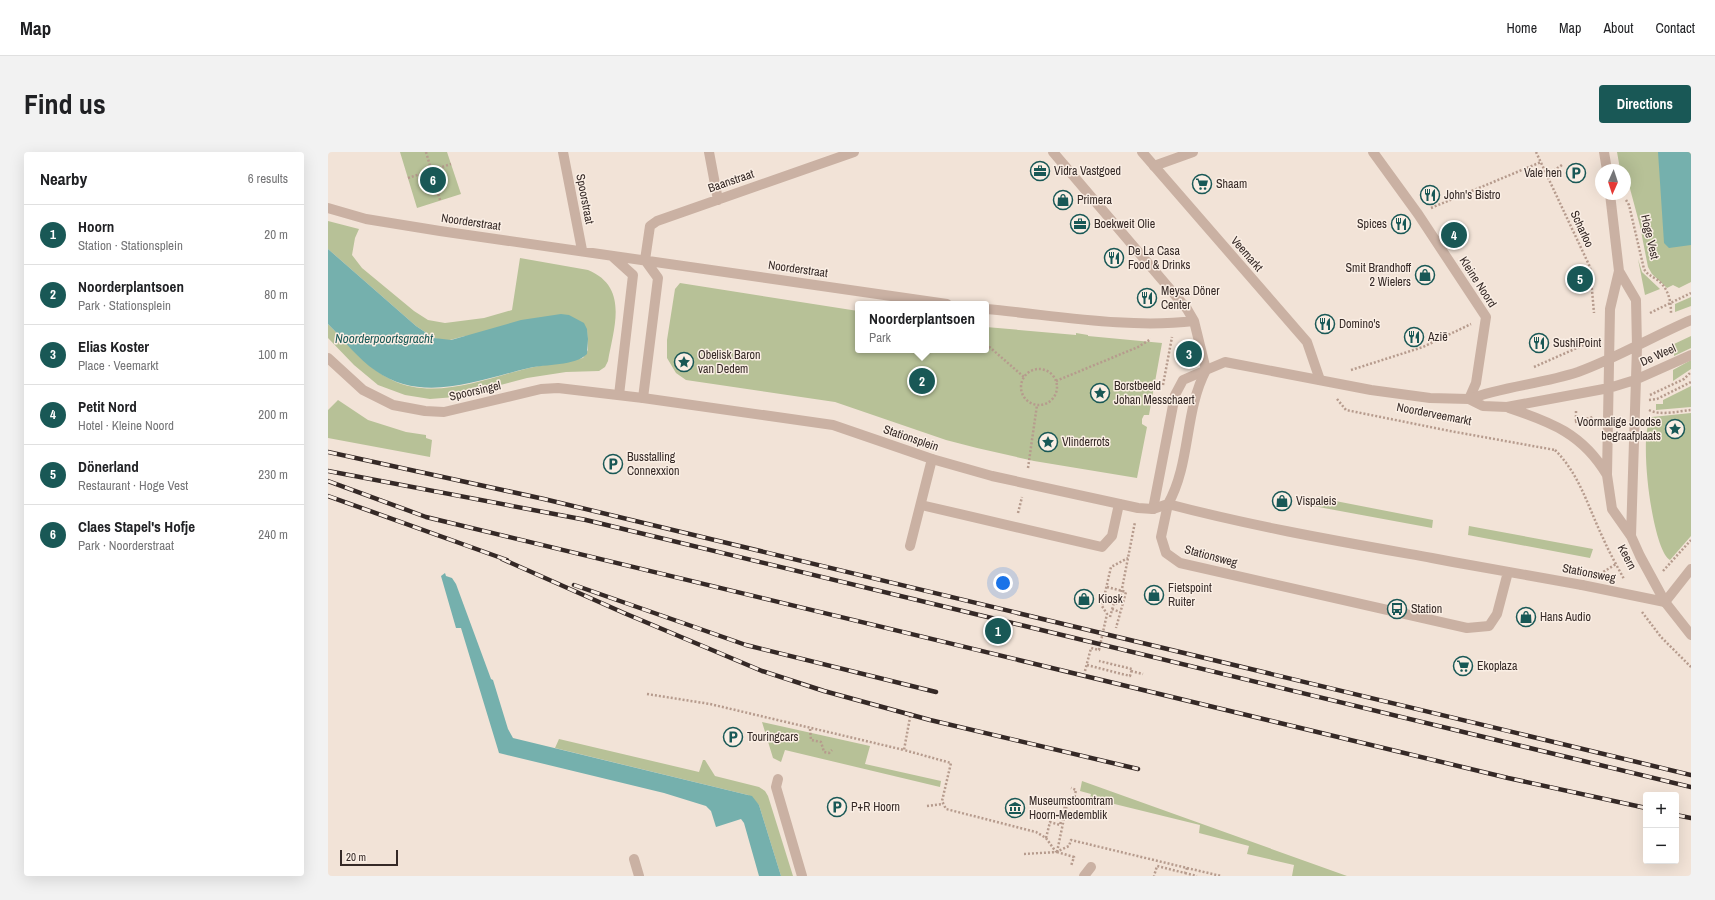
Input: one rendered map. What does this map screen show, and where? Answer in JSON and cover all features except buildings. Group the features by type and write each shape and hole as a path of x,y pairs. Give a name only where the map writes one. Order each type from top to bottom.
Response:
{"street":[{"name":"Spoorstraat","path":"563,152 582,250"},
{"path":"709,152 718,200"},
{"name":"Baanstraat","path":"645,260 650,226 657,221 854,152"},
{"path":"1053,152 1187,309 1194,321 1206,370 1198,386 1177,487 1168,504"},
{"name":"Veemarkt","path":"1142,152 1307,342 1320,380"},
{"path":"1154,166 1193,152"},
{"name":"Kleine Noord","path":"1373,152 1418,214 1486,317 1476,383 1469,400"},
{"path":"1604,152 1606,164"},
{"path":"1610,359 1610,309 1619,271 1611,200"},
{"name":"Noorderstraat","path":"328,208 366,219 927,301"},
{"path":"612,256 633,275 619,395"},
{"path":"643,398 658,278 645,260"},
{"path":"1619,271 1636,300 1637,347"},
{"path":"989,308 1130,323 1174,323 1194,321"},
{"name":"De Weel","path":"1610,359 1691,320"},
{"name":"Keern","path":"1631,536 1637,347"},
{"name":"De Weel","path":"1609,388 1635,380 1691,355"},
{"name":"Spoorsingel","path":"328,358 363,390 393,405 425,411 444,412 540,389 558,388 643,398"},
{"name":"Noorderveemarkt","path":"1469,400 1491,391 1507,390 1576,372 1610,359"},
{"name":"Keern","path":"1610,359 1607,475 1612,509 1631,536 1665,602 1691,635"},
{"name":"Noorderveemarkt","path":"1152,509 1175,395 1183,380 1225,362 1320,380 1430,398 1469,400 1484,406 1507,407 1609,388"},
{"name":"Stationsplein","path":"643,398 833,425 932,459 992,476 1138,508 1152,509 1168,504"},
{"name":"Noorderveemarkt","path":"1507,407 1550,422 1568,432 1586,447 1598,460 1607,475"},
{"path":"910,546 932,459"},
{"path":"921,505 1102,547 1112,536 1119,504"},
{"name":"Stationsweg","path":"1508,572 1497,614 1489,626 1467,628 1180,563 1166,553 1161,537 1168,504 1236,522 1286,532 1582,585 1665,602"},
{"path":"1665,602 1691,569"},
{"path":"778,779 776,787 802,876"},
{"path":"634,859 639,876"},
{"path":"1084,876 1091,867"}],"path":[{"path":"426,152 440,200"},
{"name":"Scharloo","path":"1536,152 1590,267 1594,318"},
{"path":"1418,214 1541,162"},
{"path":"408,178 451,164"},
{"path":"1547,175 1562,165"},
{"name":"Hoge Vest","path":"1626,200 1629,205 1646,273 1662,284 1671,302 1691,293"},
{"path":"1350,371 1423,347 1486,317"},
{"path":"1056,381 1138,347 1174,323"},
{"path":"1161,393 1174,323"},
{"path":"1595,332 1596,339"},
{"path":"989,347 1024,376"},
{"path":"1042,369 1048,371 1056,381 1057,389 1055,396 1050,401 1037,405 1030,402 1024,397 1021,390 1021,383 1024,376 1029,372 1042,369"},
{"path":"1670,386 1684,379 1691,372"},
{"name":"Noorderveemarkt","path":"1320,380 1346,410 1555,450"},
{"path":"1635,402 1657,399 1691,382"},
{"path":"1635,402 1654,413 1691,410"},
{"path":"1028,464 1037,405"},
{"name":"Keern","path":"1555,450 1566,461 1577,479 1602,538 1642,612 1661,637 1691,667"},
{"path":"1110,617 1114,603 1119,604 1138,508"},
{"path":"1652,579 1668,567 1691,540"},
{"path":"1085,671 1091,648 1099,650 1107,614 1102,606 1111,567 1128,558"},
{"path":"1107,587 1126,592 1116,628 1121,611 1112,609"},
{"path":"1099,661 1132,669 1131,671 1143,674"},
{"path":"1087,665 1130,676 1131,671"},
{"path":"647,694 710,704 904,750 951,763 942,801 946,808 1036,832 1046,838 1056,852"},
{"path":"904,750 911,712"},
{"path":"810,728 811,740 821,742 824,752 829,753 832,750"},
{"path":"1046,838 1050,822 1060,824 1067,798 1074,799 1076,790 1071,788"},
{"path":"927,806 943,804"},
{"path":"1056,852 1067,804"},
{"path":"1056,852 1069,846 1071,840 1221,876"},
{"path":"1024,854 1056,852 1074,857 1071,870"},
{"path":"1154,876 1157,866 1197,876"},
{"path":"1185,873 1187,868"}],"green space":[{"path":"400,152 447,152 461,194 417,208"},
{"path":"1617,152 1691,152 1691,282 1679,288 1673,285 1667,288 1652,274 1648,267 1640,226 1631,192 1631,164 1619,164"},
{"path":"328,221 359,229 355,238 352,255 362,268 414,311 428,320 445,323 484,318 512,310 520,258 588,270 601,277 609,287 614,297 616,309 615,322 608,361 605,367 599,371 566,372 527,378 455,397 430,399 405,395 378,385 354,365 328,338 328,324 358,355 383,375 409,386 426,388 461,386 529,368 583,358 588,350 587,329 465,336 446,341 434,338 416,326 328,249"},
{"path":"1638,259 1642,272 1660,289 1645,295"},
{"path":"680,283 855,311 855,353 989,353 989,327 1076,335 1076,333 1088,336 1162,343 1149,415 1144,415 1142,419 1142,424 1147,427 1137,478 1034,461 977,448 946,440 835,402 686,380 676,373 667,358 667,340 675,289"},
{"path":"1691,297 1691,306 1675,312 1675,304"},
{"path":"1691,336 1691,348 1674,356 1674,344"},
{"path":"1691,360 1691,369 1673,381 1673,370"},
{"path":"1691,386 1691,407 1656,410 1656,404 1663,404 1663,400"},
{"path":"338,400 368,420 406,432 426,435 426,438 432,440 430,457 328,438 328,410"},
{"path":"1691,413 1691,536 1670,560 1663,552 1657,536 1652,514 1646,465 1648,426 1652,417"},
{"path":"1320,498 1433,520 1432,528 1313,506 1313,503"},
{"path":"1469,526 1593,549 1590,558 1468,535"},
{"path":"762,722 870,746 865,764 941,781 940,787 785,750 781,762 773,758"},
{"path":"559,739 699,772 703,760 705,760 715,776 759,787 765,791 768,796 793,876 781,876 759,805 748,795 555,748"},
{"path":"1082,781 1347,876 1292,876 1294,865 1247,854 1249,846 1199,833 1200,825 1090,798 1091,794 1080,791"}],"water":[{"path":"1658,152 1691,152 1691,245 1669,248 1664,243"},
{"name":"Noorderpoortsgracht","path":"328,249 416,326 434,338 451,340 521,320 561,314 569,315 584,323 587,329 588,339 587,354 582,358 568,363 529,368 471,383 451,386 432,388 413,386 394,381 376,371 363,361 328,324"},
{"path":"445,573 446,576 452,578 456,584 491,679 493,680 508,729 513,738 752,796 759,805 781,876 759,876 744,823 741,819 716,827 711,811 706,806 664,793 499,753 461,628 456,628 441,576"}],"railway":[{"path":"328,452 544,499 1691,775"},
{"path":"328,471 586,520 1691,787"},
{"path":"328,481 426,517 1508,778 1643,807"},
{"path":"328,496 507,560"},
{"path":"502,559 624,613 762,671 824,691 930,720 1138,769"},
{"path":"574,585 746,645 936,692"},
{"path":"1679,816 1691,818"}],"place":[{"name":"Vidra Vastgoed","path":"1040,171"},
{"name":"Vale hen","path":"1576,173"},
{"name":"Claes Stapel's Hofje","path":"433,180"},
{"name":"Shaam","path":"1202,184"},
{"name":"John's Bistro","path":"1430,195"},
{"name":"Primera","path":"1063,200"},
{"name":"Boekweit Olie","path":"1080,224"},
{"name":"Spices","path":"1401,224"},
{"name":"Petit Nord","path":"1454,235"},
{"name":"De La Casa Food & Drinks","path":"1114,258"},
{"name":"Smit Brandhoff 2 Wielers","path":"1425,275"},
{"name":"Dönerland","path":"1580,279"},
{"name":"Meysa Döner Center","path":"1147,298"},
{"name":"Domino's","path":"1325,324"},
{"name":"Azië","path":"1414,337"},
{"name":"SushiPoint","path":"1539,343"},
{"name":"Elias Koster","path":"1189,354"},
{"name":"Obelisk Baron van Dedem","path":"684,362"},
{"name":"Noorderplantsoen","path":"922,381"},
{"name":"Borstbeeld Johan Messchaert","path":"1100,393"},
{"name":"Voormalige Joodse begraafplaats","path":"1675,429"},
{"name":"Vlinderrots","path":"1048,442"},
{"name":"Busstalling Connexxion","path":"613,464"},
{"name":"Vispaleis","path":"1282,501"},
{"name":"Fietspoint Ruiter","path":"1154,595"},
{"name":"Kiosk","path":"1084,599"},
{"name":"Station","path":"1397,609"},
{"name":"Hans Audio","path":"1526,617"},
{"name":"Hoorn","path":"998,631"},
{"name":"Ekoplaza","path":"1463,666"},
{"name":"Touringcars","path":"733,737"},
{"name":"P+R Hoorn","path":"837,807"},
{"name":"Museumstoomtram Hoorn-Medemblik","path":"1015,808"}]}
